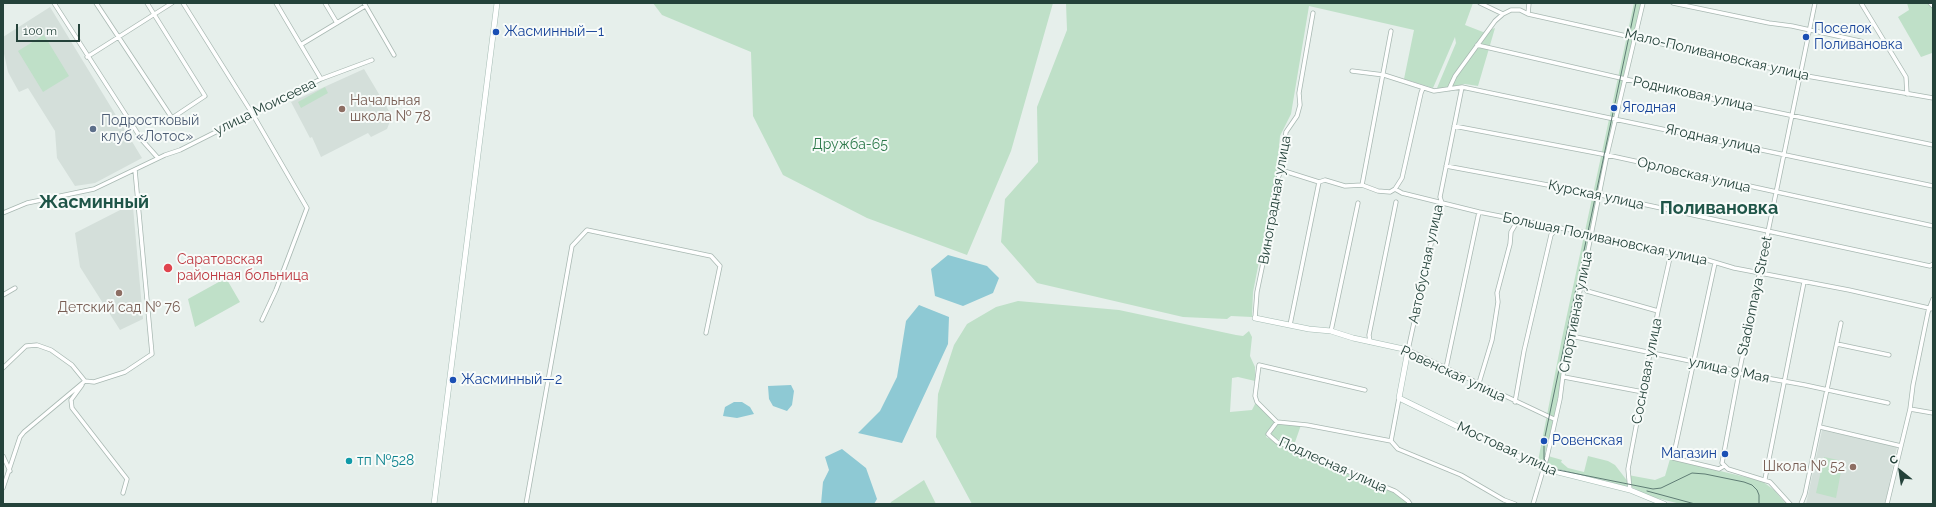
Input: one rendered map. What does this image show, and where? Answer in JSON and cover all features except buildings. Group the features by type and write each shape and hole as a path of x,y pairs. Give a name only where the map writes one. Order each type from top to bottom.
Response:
{"main road":[{"path":"434,504 497,3"},
{"name":"Ровенская улица","path":"1255,318 1290,326 1331,331 1370,342 1408,350"},
{"name":"Автобусная улица","path":"1399,398 1408,350"},
{"name":"Мостовая улица","path":"1399,398 1542,468 1630,490 1663,504"}],"street":[{"path":"54,3 87,57 142,140 158,158"},
{"path":"96,3 172,118 205,96 148,3"},
{"path":"87,57 172,3"},
{"path":"183,3 252,113 307,208 276,290 262,320"},
{"path":"276,3 302,44 321,79"},
{"path":"324,3 338,23"},
{"path":"1449,89 1455,76 1477,45 1495,21 1503,14 1480,3"},
{"path":"1528,14 1529,3"},
{"name":"Спортивная улица","path":"1533,504 1542,468 1547,457 1564,377 1566,352 1571,336 1607,155 1617,118 1643,3"},
{"path":"1673,3 1887,47"},
{"name":"Stadionnaya Street","path":"1726,468 1722,463 1723,453 1792,115 1811,31 1815,3"},
{"path":"1861,3 1906,77 1907,94"},
{"path":"1930,3 1933,6"},
{"path":"302,44 338,23 364,4 394,55"},
{"name":"Мало-Поливановская улица","path":"1503,14 1511,10 1520,10 1528,14 1801,75 1933,98"},
{"name":"Виноградная улица","path":"1255,318 1257,292 1266,251 1274,187 1281,170 1286,132 1297,116 1300,105 1299,93 1313,13"},
{"path":"1362,185 1384,75 1391,31"},
{"name":"Родниковая улица","path":"1477,45 1625,79 1933,145"},
{"name":"улица Моисеева","path":"3,213 27,202 94,189 158,158 180,150 321,79 372,60"},
{"name":"Ягодная улица","path":"1352,71 1384,75 1434,91 1462,87 1617,118 1933,186"},
{"name":"Автобусная улица","path":"1408,350 1438,212 1442,203 1440,197 1462,87"},
{"path":"1395,189 1402,178 1423,88"},
{"name":"Орловская улица","path":"1454,126 1607,155 1933,226"},
{"name":"Курская улица","path":"1446,166 1600,195 1930,266 1933,264"},
{"path":"3,368 26,346 37,345 51,350 72,365 85,381 94,382 125,372 152,354 135,170"},
{"name":"Большая Поливановская улица","path":"1281,170 1319,182 1325,180 1345,186 1362,185 1378,191 1390,192 1395,189 1402,193 1479,212 1591,234 1598,239 1932,308"},
{"path":"1290,326 1319,182"},
{"path":"1370,342 1369,335 1396,202"},
{"path":"1331,331 1358,203"},
{"path":"1446,368 1479,212"},
{"path":"1480,383 1492,340 1498,302 1497,293 1504,270 1511,232 1518,220"},
{"path":"1515,402 1524,351 1551,235 1557,228"},
{"path":"526,504 572,246 587,230 711,256 720,266 706,333"},
{"name":"Сосновая улица","path":"1630,490 1628,469 1658,311 1671,253"},
{"path":"1715,263 1673,458 1719,469 1726,468 1764,479 1776,487 1790,504"},
{"path":"1581,282 1587,292 1658,311"},
{"path":"1764,479 1804,282"},
{"path":"3,295 15,288"},
{"path":"1887,504 1910,409 1913,385 1928,312 1932,308 1933,299"},
{"path":"1801,504 1805,494 1820,427 1841,323"},
{"name":"улица 9 Мая","path":"1571,336 1739,373 1785,381 1888,403"},
{"path":"1836,344 1889,355"},
{"name":"Ровенская улица","path":"1408,350 1480,383 1515,402 1554,419"},
{"path":"1365,390 1259,365 1255,396 1257,402 1277,422 1307,425 1391,441 1398,449 1456,472 1504,500 1515,504"},
{"path":"1564,377 1642,392"},
{"path":"3,488 10,471 20,437 85,381"},
{"path":"85,381 71,400 72,408 128,479 123,493"},
{"name":"Автобусная улица","path":"1391,441 1399,398"},
{"path":"1910,409 1933,413"},
{"name":"Подлесная улица","path":"1277,422 1268,434 1277,442 1395,492 1410,504"},
{"path":"1820,427 1901,446"},
{"path":"3,456 10,471"}],"shaded area":[{"path":"50,7 142,158 95,183 75,186 57,158 55,131 28,88 19,92 8,72 3,49 3,37"},
{"name":"Начальная школа № 78","path":"364,69 392,116 387,129 371,137 368,133 321,157 312,137 310,138 291,102"},
{"name":"Детский сад № 76","path":"126,207 133,207 143,319 120,330 80,267 75,233"},
{"name":"Школа № 52","path":"1822,430 1897,447 1885,504 1806,504"}],"green space":[{"name":"Дружба-65","path":"653,3 1053,3 1011,151 967,255 867,218 783,175 753,116 751,52 662,15"},
{"path":"1066,3 1473,3 1465,25 1483,32 1495,28 1478,86 1465,84 1441,89 1437,88 1456,43 1455,37 1433,88 1404,79 1414,30 1309,6 1291,114 1280,136 1277,170 1253,292 1252,317 1231,316 1227,319 1183,317 1037,283 1001,242 1005,199 1038,162 1037,107 1067,30"},
{"path":"1634,3 1641,3 1565,352 1559,399 1545,453 1546,457 1540,464 1538,461 1562,338"},
{"path":"1907,3 1929,3 1933,8 1933,55 1932,53 1921,57 1898,17 1909,10"},
{"path":"44,35 69,76 43,92 18,51"},
{"path":"325,87 328,93 301,108 298,102"},
{"path":"226,278 240,302 195,327 188,299"},
{"path":"1018,301 1119,310 1243,336 1249,331 1252,337 1250,356 1255,367 1255,381 1238,377 1232,378 1230,412 1252,410 1256,402 1274,422 1266,437 1397,494 1411,504 972,504 936,437 938,394 954,345 967,324 996,307"},
{"path":"1279,423 1301,425 1293,448 1272,436 1271,432"},
{"path":"1548,456 1562,460 1561,462 1568,468 1584,472 1588,456 1608,461 1615,465 1622,474 1628,482 1628,487 1548,467 1546,465"},
{"path":"1824,457 1843,461 1836,498 1816,493"},
{"path":"1670,459 1762,481 1774,490 1786,504 1681,504 1648,496 1632,487 1628,475 1655,480 1665,476"},
{"path":"924,480 936,504 890,504 891,502"}],"water":[{"path":"948,255 987,266 999,278 993,293 963,306 935,296 931,269"},
{"path":"919,305 949,317 948,344 902,443 858,433 880,411 897,377 906,321"},
{"path":"791,385 794,391 792,405 787,411 773,406 769,399 768,386"},
{"path":"734,402 742,402 750,407 754,414 737,418 723,416 725,407"},
{"path":"842,449 866,468 877,499 874,504 821,504 823,482 829,470 825,457"}],"tram line":[{"path":"1636,3 1544,441 1544,459 1548,465 1558,470 1653,489 1661,488 1692,473 1705,474 1744,482 1752,485 1757,490 1759,495 1759,504"},
{"path":"1647,491 1695,504"}],"place":[{"name":"Жасминный—1","path":"496,32"},
{"name":"Поселок Поливановка","path":"1806,37"},
{"name":"Ягодная","path":"1614,108"},
{"name":"Начальная школа № 78","path":"342,109"},
{"name":"Подростковый клуб «Лотос»","path":"93,129"},
{"name":"Саратовская районная больница","path":"168,268"},
{"name":"Детский сад № 76","path":"119,293"},
{"name":"Жасминный—2","path":"453,380"},
{"name":"Ровенская","path":"1544,441"},
{"name":"Магазин","path":"1725,454"},
{"name":"тп №528","path":"349,461"},
{"name":"Школа № 52","path":"1853,467"}],"district":[{"name":"Жасминный","path":"94,203"},
{"name":"Поливановка","path":"1719,209"}]}
